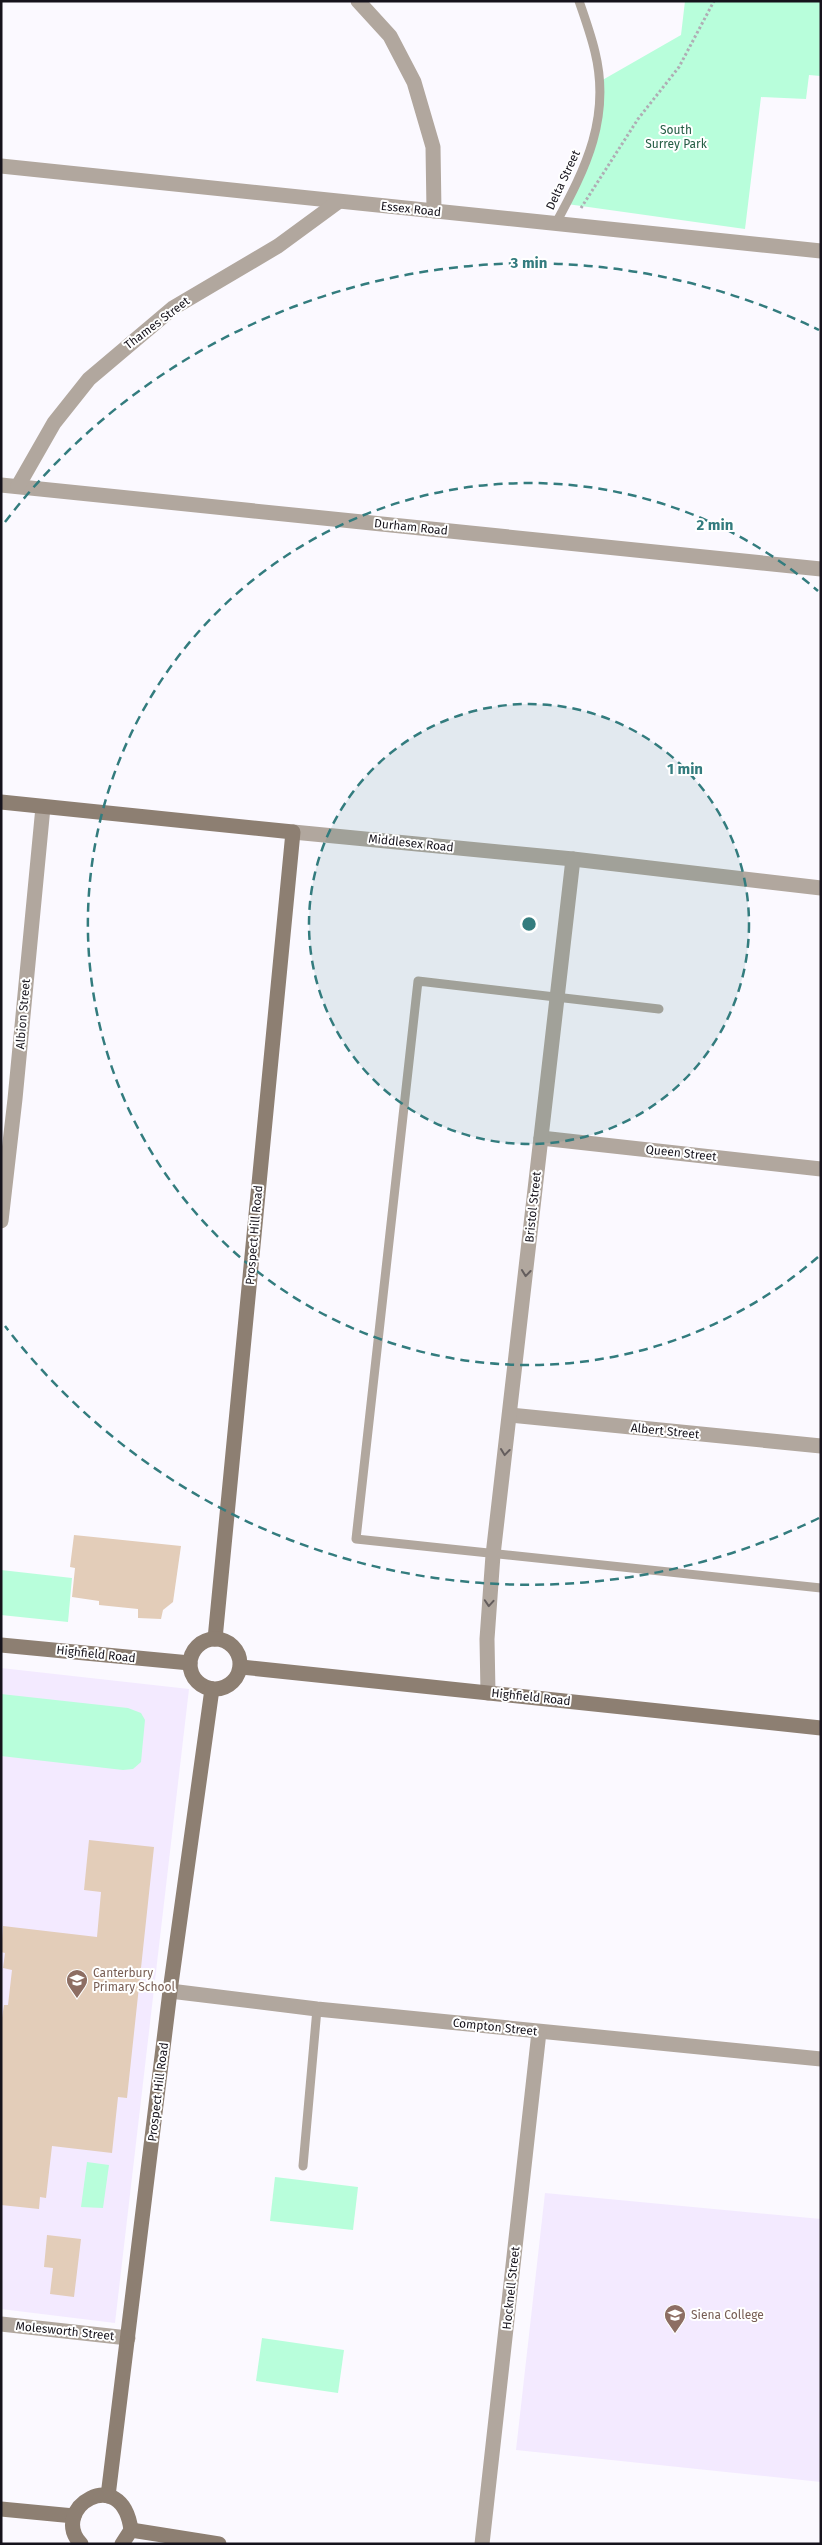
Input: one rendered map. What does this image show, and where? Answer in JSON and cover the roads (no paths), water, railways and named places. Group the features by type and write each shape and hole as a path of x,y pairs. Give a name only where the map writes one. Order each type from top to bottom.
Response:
{"street":[{"path":"358,1 390,36 414,82 433,147 434,212"},
{"name":"Essex Road","path":"1,166 821,251"},
{"name":"Thames Street","path":"18,486 54,423 88,379 173,308 278,246 338,202"},
{"name":"Durham Road","path":"1,485 821,569"},
{"name":"Middlesex Road","path":"1,802 574,859 821,888"},
{"name":"Albion Street","path":"1,1221 16,1089 42,807"},
{"name":"Prospect Hill Road","path":"215,1639 292,832"},
{"name":"Bristol Street","path":"488,1693 487,1639 492,1554 510,1415 574,859"},
{"name":"Queen Street","path":"541,1138 821,1169"},
{"name":"Albert Street","path":"510,1415 821,1446"},
{"path":"215,1639 227,1642 236,1649 241,1667 229,1685 212,1689 196,1681 190,1670 190,1663 192,1653 199,1644 215,1639"},
{"name":"Highfield Road","path":"1,1644 190,1663"},
{"name":"Highfield Road","path":"241,1667 821,1728"},
{"name":"Prospect Hill Road","path":"108,2496 170,1991 212,1689"},
{"name":"Compton Street","path":"170,1991 317,2009 821,2059"},
{"name":"Hocknell Street","path":"482,2544 539,2032"},
{"name":"Molesworth Street","path":"1,2324 128,2338"},
{"path":"81,2544 74,2530 74,2516 83,2502 92,2497 108,2496 118,2501 129,2514 131,2530 122,2544"},
{"path":"1,2509 74,2516"},
{"path":"131,2530 219,2544"}],"lane":[{"name":"Delta Street","path":"556,223 586,164 595,137 599,109 596,53 579,1"},
{"path":"659,1009 418,981 356,1539 821,1588"},
{"path":"303,2166 317,2009"}],"place":[{"name":"Canterbury Primary School","path":"77,1999"},
{"name":"Siena College","path":"675,2334"}],"park label":[{"name":"South Surrey Park","path":"676,137"}]}
